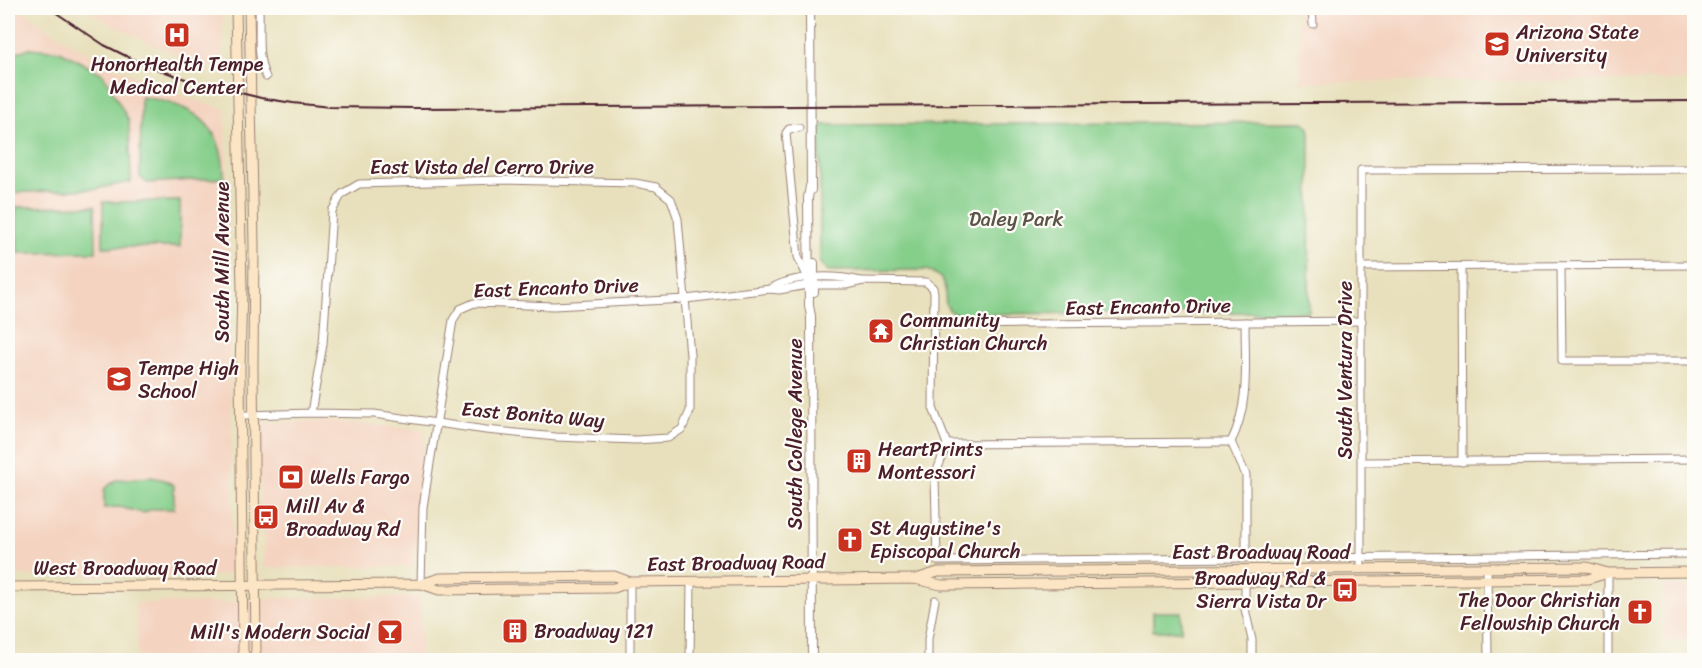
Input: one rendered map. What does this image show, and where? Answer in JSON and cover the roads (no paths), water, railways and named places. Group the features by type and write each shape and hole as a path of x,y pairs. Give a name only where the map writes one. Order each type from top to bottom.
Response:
{"main road":[{"name":"South Mill Avenue","path":"236,8 242,290 240,369 243,651 246,660"},
{"name":"South Mill Avenue","path":"249,8 254,246 250,415 256,585 254,660"},
{"name":"East Broadway Road","path":"915,579 938,572 1587,567 1608,573"},
{"name":"East Broadway Road","path":"243,586 421,584 440,578 549,576 614,576 630,582 915,579 941,585 1487,581 1588,579 1608,573 1695,572"},
{"name":"West Broadway Road","path":"8,587 243,586"}],"street":[{"path":"260,8 261,59 266,77"},
{"name":"South College Avenue","path":"810,8 810,186 808,198 811,281 809,306 811,316 812,660"},
{"path":"1312,8 1313,24"},
{"path":"799,128 789,129 786,133 798,257 811,281"},
{"name":"South Ventura Drive","path":"1361,569 1361,170 1695,169"},
{"name":"East Vista del Cerro Drive","path":"311,413 323,344 332,211 342,194 359,184 501,180 635,183 656,187 671,200 678,219 686,298"},
{"path":"1362,267 1695,265"},
{"path":"1561,266 1562,361 1695,361"},
{"path":"1461,267 1462,462"},
{"name":"East Encanto Drive","path":"421,584 423,507 453,320 460,309 474,303 554,306 686,298 770,289 777,284 811,281 846,285 863,281 921,280 929,284 934,293 935,325 1362,321"},
{"name":"East Bonita Way","path":"250,415 374,414 556,437 636,440 668,438 682,429 690,411 690,356 686,298"},
{"path":"1231,442 1240,424 1245,399 1245,322"},
{"path":"935,325 933,408 947,444 935,476 937,561 1246,558 1246,475 1231,442"},
{"path":"947,444 1231,442"},
{"path":"1362,462 1695,459"},
{"path":"1308,558 1695,554"},
{"path":"1487,568 1488,660"},
{"path":"1245,570 1245,609 1252,640 1252,660"},
{"path":"1608,573 1608,660"},
{"path":"690,660 691,581"},
{"path":"630,582 630,660"},
{"path":"928,660 928,639 935,600"}],"railway":[{"path":"49,8 104,45 140,63 188,80 261,98 330,107 1694,101"}],"place":[{"name":"HonorHealth Tempe Medical Center","path":"177,35"},
{"name":"Arizona State University","path":"1497,44"},
{"name":"Community Christian Church","path":"881,331"},
{"name":"Tempe High School","path":"119,379"},
{"name":"HeartPrints Montessori","path":"859,461"},
{"name":"Wells Fargo","path":"291,477"},
{"name":"Mill Av & Broadway Rd","path":"266,517"},
{"name":"St Augustine's Episcopal Church","path":"850,540"},
{"name":"Broadway Rd & Sierra Vista Dr","path":"1345,590"},
{"name":"The Door Christian Fellowship Church","path":"1640,612"},
{"name":"Broadway 121","path":"515,631"},
{"name":"Mill's Modern Social","path":"390,632"}],"park label":[{"name":"Daley Park","path":"1016,219"}]}
